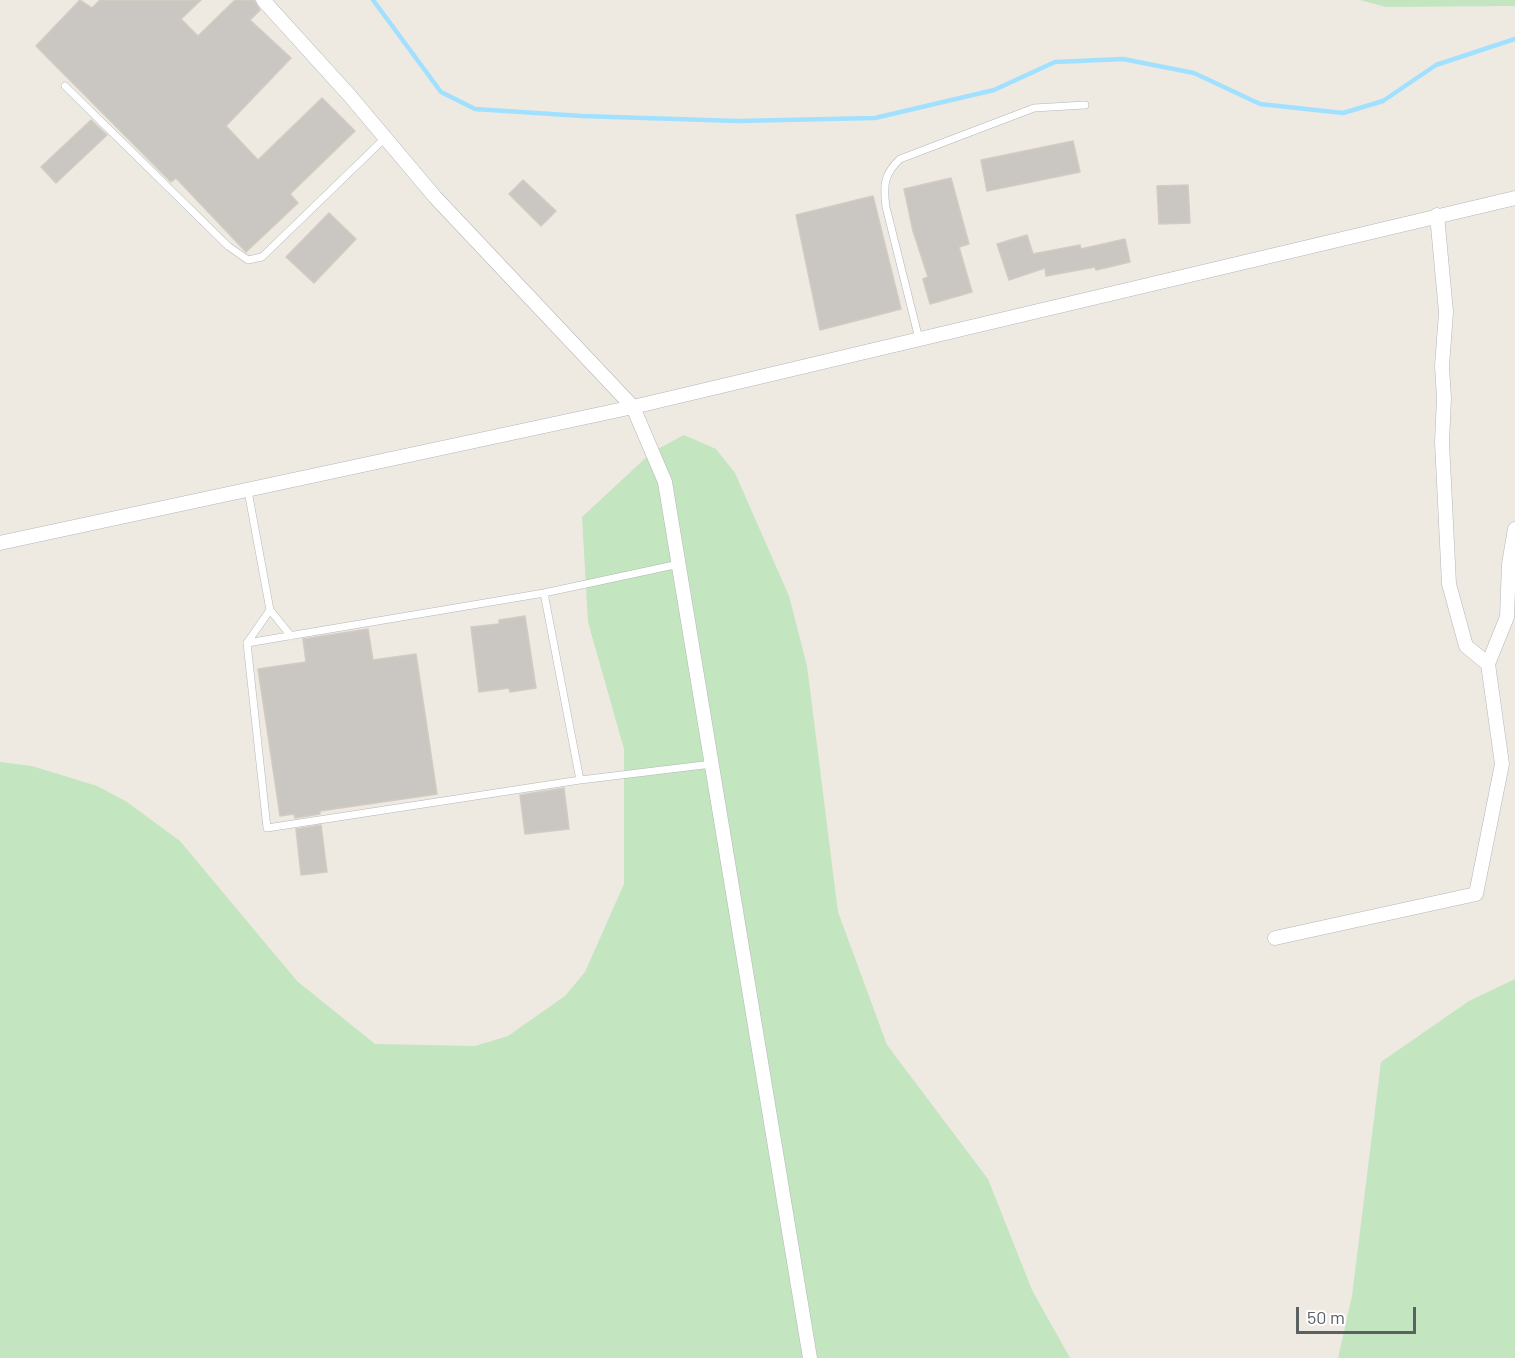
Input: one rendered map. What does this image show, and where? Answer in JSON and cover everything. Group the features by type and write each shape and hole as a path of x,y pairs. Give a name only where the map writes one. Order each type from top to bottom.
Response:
{"street":[{"path":"263,0 435,197 633,407 665,482 810,1358"},
{"path":"0,543 633,407 1515,198"},
{"path":"1437,215 1446,312 1442,366 1444,398 1442,442 1449,584 1466,646 1488,664"},
{"path":"1275,938 1476,894 1502,764 1488,664 1507,617 1509,564 1515,529"}],"lane":[{"path":"65,86 228,246 248,260 262,257 385,138"},
{"path":"919,339 886,207 883,188 887,172 900,159 1011,115 1034,108 1085,105"},
{"path":"248,490 270,610 291,636"},
{"path":"247,643 544,593 679,564"},
{"path":"544,593 580,780"},
{"path":"270,610 247,643 267,828 580,780 712,764"}],"green space":[{"path":"1360,0 1515,0 1515,6 1386,7"},
{"path":"684,435 716,449 735,473 789,596 807,666 838,912 887,1045 988,1179 1032,1290 1070,1358 0,1358 0,762 32,766 97,786 127,802 180,841 297,981 375,1044 475,1046 508,1036 565,996 585,972 624,884 624,749 588,622 582,517 652,452"},
{"path":"1515,979 1515,1358 1338,1358 1352,1296 1381,1062 1469,1001"}],"building":[{"path":"80,0 92,8 100,0 201,0 181,19 198,36 235,0 254,0 260,10 250,20 291,58 226,126 258,160 322,98 355,131 290,194 298,203 246,252 176,178 171,182 36,46"},
{"path":"91,120 107,135 56,183 41,167"},
{"path":"1073,141 1080,172 987,191 981,160"},
{"path":"951,178 969,244 959,247 972,292 930,304 923,279 928,277 913,231 904,189"},
{"path":"523,180 556,211 541,226 509,194"},
{"path":"1188,185 1190,223 1159,224 1157,186"},
{"path":"873,196 901,309 820,330 796,215"},
{"path":"329,213 356,239 314,283 286,257"},
{"path":"1027,235 1033,254 1080,245 1081,249 1125,239 1130,262 1096,270 1095,267 1046,276 1045,268 1009,280 997,244"},
{"path":"525,616 536,688 510,692 509,688 479,692 471,627 499,624 499,620"},
{"path":"368,629 373,660 416,654 437,794 320,811 320,814 295,818 294,814 280,816 258,669 306,662 303,639"},
{"path":"564,788 569,829 525,834 520,795"},
{"path":"321,825 327,872 301,875 296,829"}],"waterway":[{"path":"373,0 441,92 475,109 582,116 738,121 875,118 994,90 1055,62 1123,59 1194,73 1260,104 1343,113 1383,101 1436,65 1515,39"}]}
